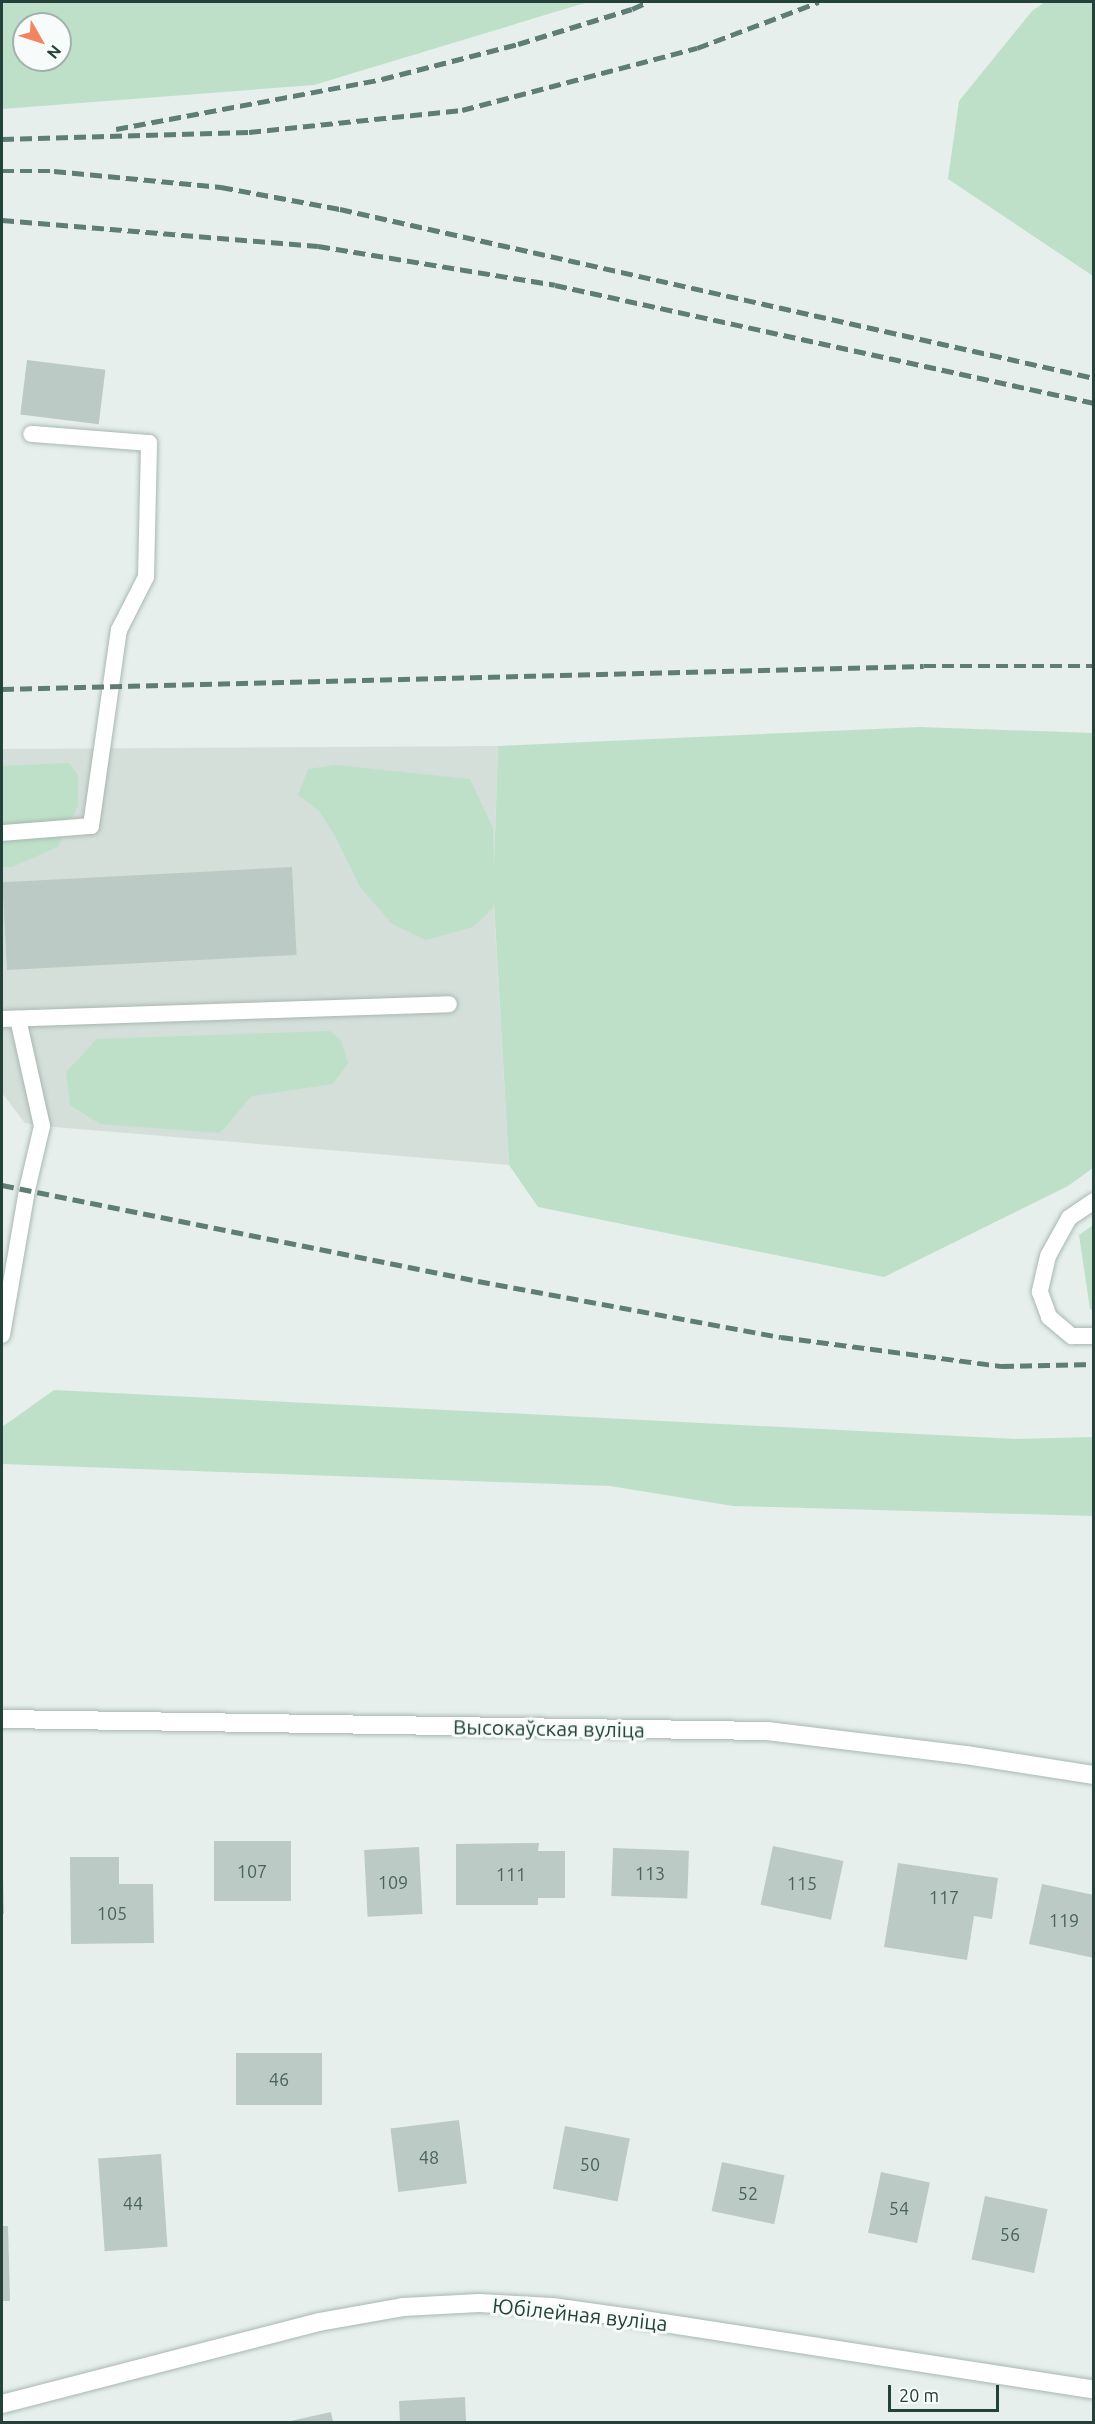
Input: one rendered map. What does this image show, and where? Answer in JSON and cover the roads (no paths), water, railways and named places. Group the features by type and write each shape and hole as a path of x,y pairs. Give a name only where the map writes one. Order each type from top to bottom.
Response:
{"street":[{"name":"Высокаўская вуліца","path":"2,1719 767,1731 966,1755 1094,1775"},
{"name":"Юбілейная вуліца","path":"2,2404 319,2322 403,2307 479,2303 552,2307 595,2313 1094,2390"}],"lane":[{"path":"2,833 91,826 119,630 146,576 149,443 31,434"},
{"path":"2,1335 27,1190 42,1126 10,1019 449,1004"},
{"path":"1094,1201 1069,1218 1048,1256 1040,1292 1049,1317 1072,1336 1094,1336"}],"railway":[{"path":"116,129 382,79 518,44 648,2"},
{"path":"2,139 249,132 462,110 697,48 819,2"},
{"path":"2,171 54,171 221,187 340,209 1094,378"},
{"path":"2,220 318,246 555,285 1094,403"},
{"path":"2,689 924,666 1094,666"},
{"path":"2,1185 478,1281 781,1337 1002,1366 1094,1364"}]}
